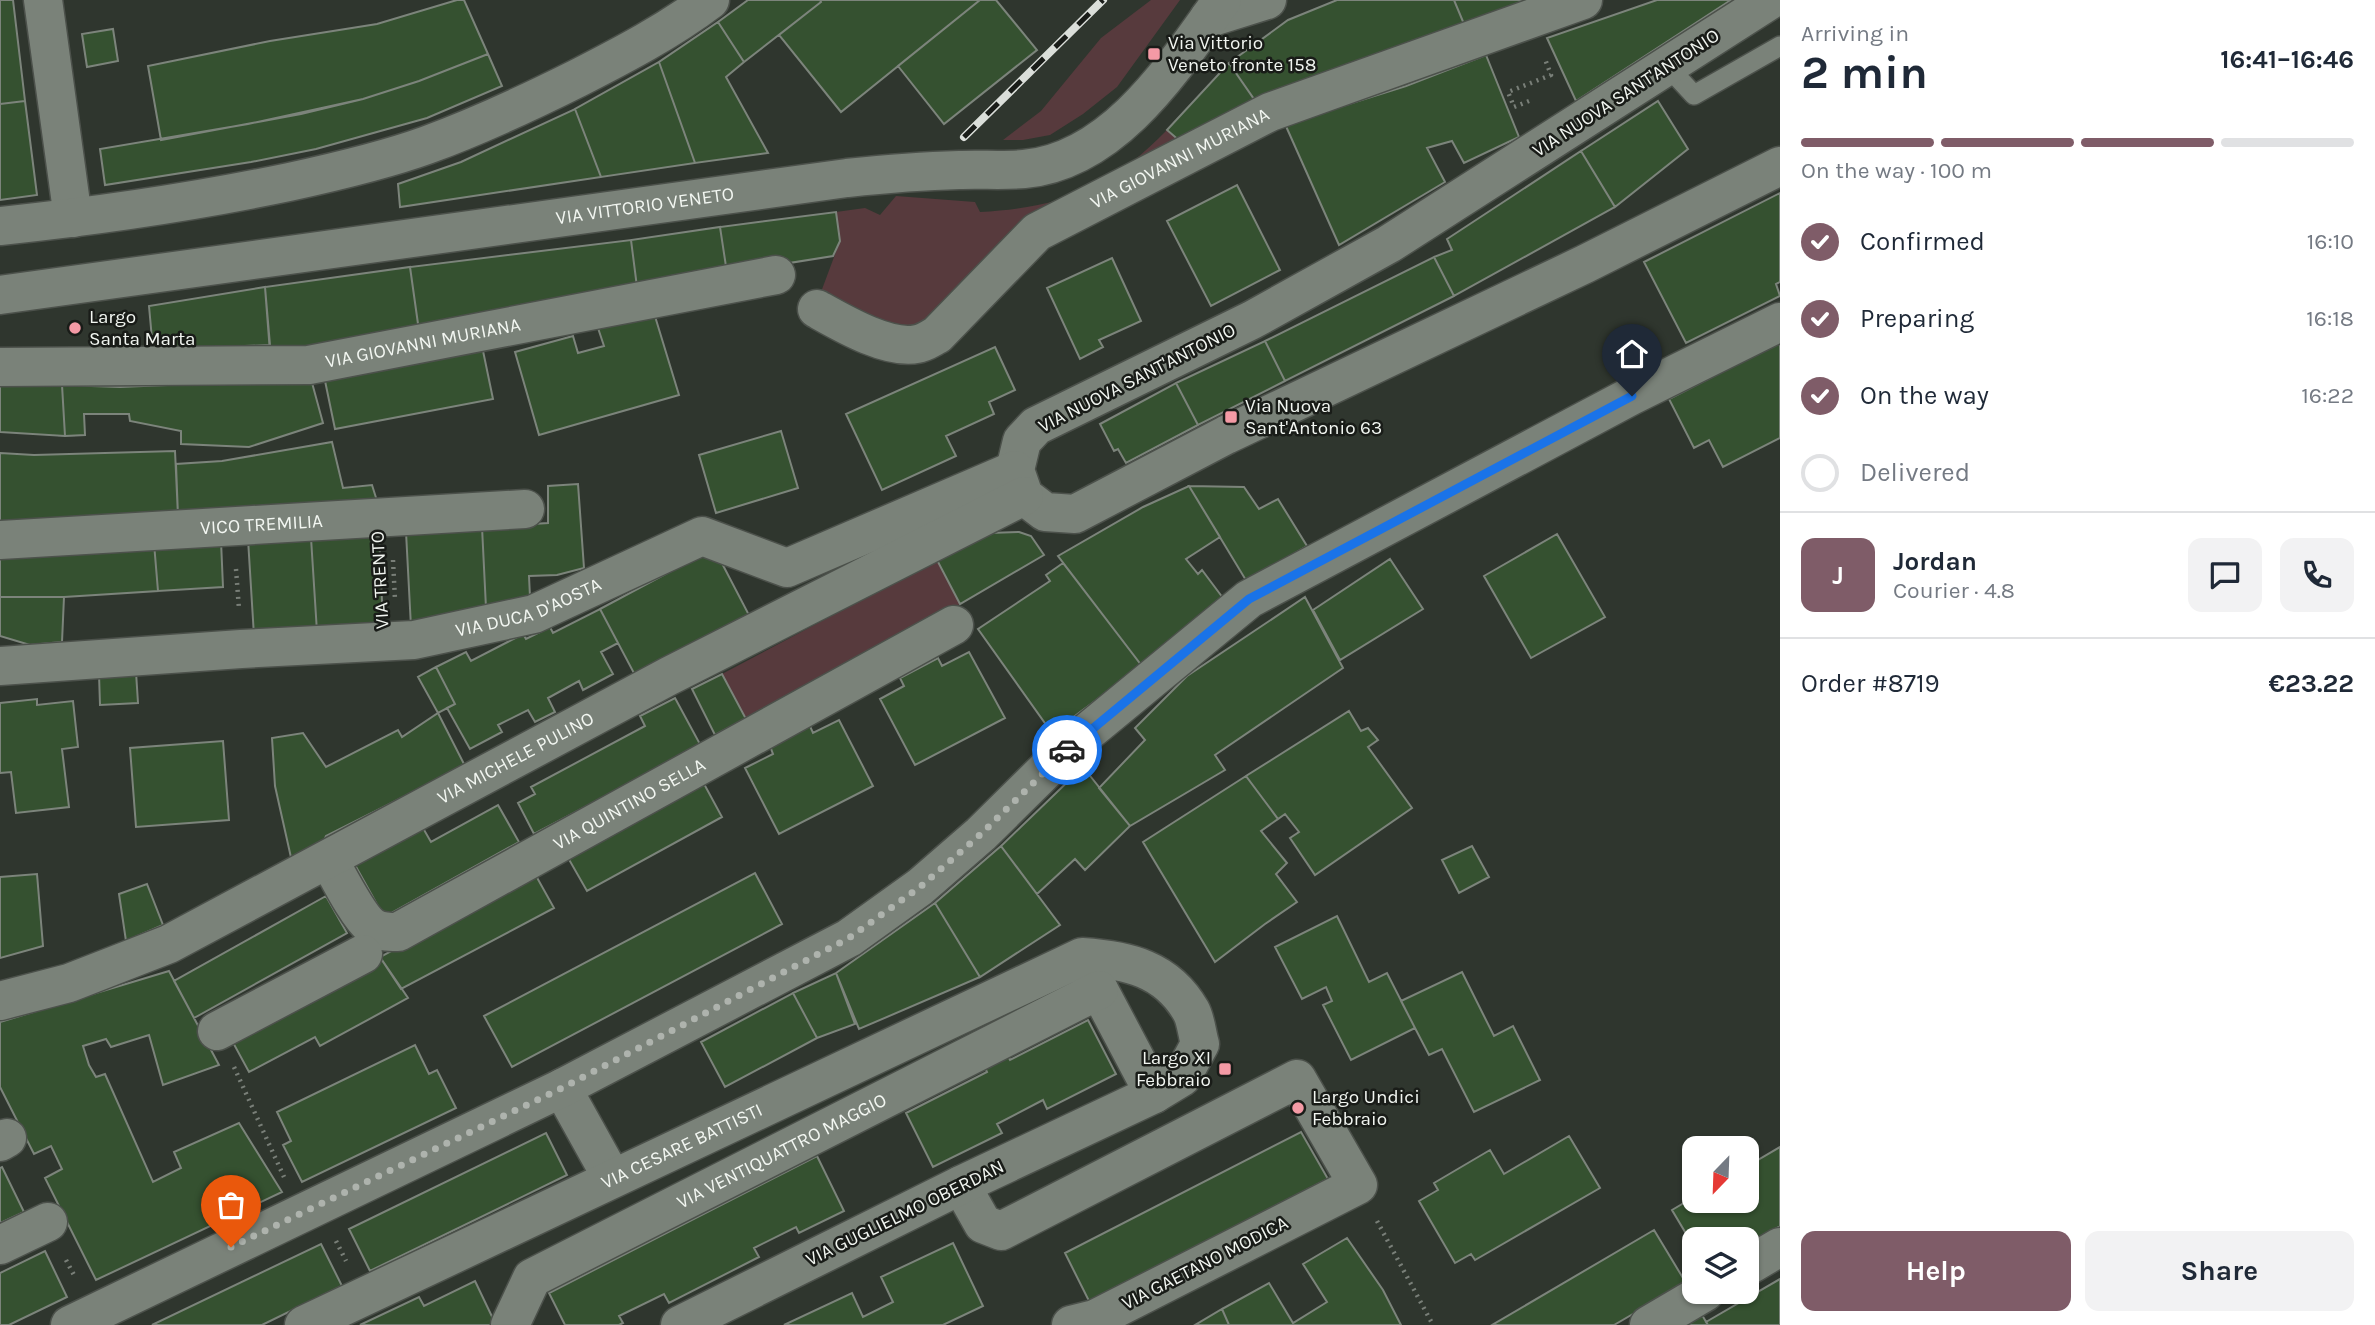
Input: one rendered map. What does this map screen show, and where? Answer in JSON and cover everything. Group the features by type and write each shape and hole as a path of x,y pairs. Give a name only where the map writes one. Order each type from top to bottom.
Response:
{"street":[{"path":"43,0 73,218"},
{"path":"0,226 73,218 252,189 328,173 425,146 511,111 613,60 710,0"},
{"path":"1215,9 1267,0"},
{"name":"VIA GIOVANNI MURIANA","path":"817,309 849,327 900,345 919,344 937,335 1038,232 1270,112 1583,0"},
{"name":"VIA NUOVA SANT'ANTONIO","path":"1019,483 1022,441 1036,426 1252,320 1389,244 1770,0"},
{"name":"VIA VITTORIO VENETO","path":"0,295 847,178 900,172 1026,169 1066,159 1104,137 1142,105 1215,9"},
{"path":"1019,483 1045,512 1075,514 1226,435 1585,264 1780,166"},
{"name":"VIA GIOVANNI MURIANA","path":"0,367 309,365 776,275"},
{"path":"70,1325 562,1088 849,938 920,887 981,834 1068,748 1249,599 1632,396 1780,322"},
{"name":"VIA DUCA D'AOSTA","path":"3,665 414,640 534,614 702,536 787,568 1019,483"},
{"name":"VIA MICHELE PULINO","path":"0,1001 69,983 169,944 669,676 1019,483"},
{"name":"VICO TREMILIA","path":"0,540 525,509"},
{"name":"VIA QUINTINO SELLA","path":"329,860 371,926 385,932 398,932 954,625"},
{"path":"217,1031 363,954"},
{"name":"VIA GUGLIELMO OBERDAN","path":"680,1325 961,1185 1143,1099 1182,1077 1200,1044 1192,1013 1171,985 1140,965 1108,959 1080,979"},
{"path":"1080,979 1143,1099"},
{"name":"VIA CESARE BATTISTI","path":"304,1325 612,1178 1080,979"},
{"name":"VIA VENTIQUATTRO MAGGIO","path":"510,1325 532,1278 1080,979"},
{"name":"VIA GAETANO MODICA","path":"961,1185 983,1224 1001,1231 1297,1079 1358,1185 1095,1319 1071,1325"},
{"path":"562,1088 612,1178"},
{"path":"0,1245 48,1222"},
{"path":"1759,1259 1780,1247"},
{"path":"1649,1325 1685,1304"}],"lane":[{"path":"1668,67 1694,95 1780,46"}],"path":[{"path":"1534,63 1545,58 1551,75 1508,92 1514,107 1536,99"},
{"name":"VIA TRENTO","path":"391,517 398,641"},
{"path":"234,526 241,649"},
{"path":"217,1031 309,1210 364,1296"},
{"path":"1376,1220 1433,1325"}],"shaded area":[{"path":"1151,0 1180,0 1117,87 1083,114 1050,135 1023,140 1003,140 1041,111 1101,38"},
{"path":"1167,130 1181,142 937,322 889,329 821,292 840,241 836,212 865,208 880,215 896,196 975,202 980,212 1009,210 1060,200 1125,167"},
{"path":"937,560 960,604 746,719 722,674"}],"building":[{"path":"0,0 13,0 25,101 0,104"},
{"path":"464,0 488,54 363,99 301,114 161,140 148,66 270,41 377,24"},
{"path":"748,0 821,2 744,62 718,22"},
{"path":"820,0 980,0 841,112 779,35 821,2"},
{"path":"980,0 996,0 1037,50 944,124 898,66"},
{"path":"1337,0 1454,0 1464,24 1256,102 1229,63 1288,20"},
{"path":"1454,0 1526,0 1464,24"},
{"path":"1657,0 1731,0 1576,101 1547,38"},
{"path":"718,22 744,62 726,77 768,153 695,163 659,62"},
{"path":"113,29 118,61 87,67 82,34"},
{"path":"488,54 502,86 427,118 316,149 105,185 100,149 248,124 363,99"},
{"path":"1486,55 1519,137 1464,163 1452,141 1427,148 1445,182 1339,245 1285,124 1406,86"},
{"path":"659,62 695,163 601,177 575,109"},
{"path":"1229,63 1256,102 1181,142 1167,130"},
{"path":"25,101 37,195 0,200 0,104"},
{"path":"1658,101 1688,149 1615,207 1581,151"},
{"path":"575,109 601,177 400,207 398,184 461,162"},
{"path":"1581,151 1615,207 1454,296 1434,257 1452,250 1447,239"},
{"path":"1237,185 1280,270 1211,306 1167,221"},
{"path":"1780,193 1780,282 1776,284 1780,296 1686,343 1644,262"},
{"path":"836,212 840,241 833,256 727,273 720,227"},
{"path":"720,227 727,273 637,287 631,240"},
{"path":"631,240 637,287 419,331 410,267"},
{"path":"1434,257 1454,296 1285,381 1265,341"},
{"path":"1112,258 1141,321 1099,340 1103,347 1080,359 1047,288"},
{"path":"410,267 419,331 270,352 265,287"},
{"path":"265,287 270,345 153,350 149,306"},
{"path":"654,313 679,395 539,435 515,352 573,336 578,353 604,346 598,328"},
{"path":"1265,341 1285,381 1198,425 1176,383"},
{"path":"1780,342 1780,438 1723,467 1709,440 1694,448 1669,399"},
{"path":"482,346 493,399 335,429 324,376"},
{"path":"995,347 1015,390 989,402 994,414 946,436 956,456 882,490 846,414"},
{"path":"311,379 323,423 249,447 181,444 181,431 130,421 129,414 84,414 85,435 65,436 62,385 120,387"},
{"path":"1176,383 1198,425 1126,463 1118,449 1114,451 1100,424"},
{"path":"0,384 62,385 65,436 0,432"},
{"path":"781,431 798,488 716,513 699,455"},
{"path":"332,442 343,488 372,485 378,504 178,516 176,464 222,461"},
{"path":"175,451 178,516 0,527 0,453 34,455"},
{"path":"578,484 584,568 557,575 529,576 530,597 486,608 482,527 548,523 548,486"},
{"path":"1189,486 1244,487 1259,509 1278,499 1307,546 1247,582"},
{"path":"1189,486 1220,537 1186,559 1198,574 1202,570 1223,598 1142,666 1058,556 1143,507"},
{"path":"482,527 486,608 411,627 406,532"},
{"path":"1019,532 1031,536 1044,555 960,604 937,560 989,533"},
{"path":"379,533 383,625 317,632 311,538"},
{"path":"1557,534 1605,617 1531,658 1484,576"},
{"path":"311,538 317,632 254,636 248,539"},
{"path":"221,541 223,587 158,591 154,543"},
{"path":"154,543 158,591 64,597 0,597 0,552"},
{"path":"714,548 750,617 636,677 600,609"},
{"path":"1390,559 1423,609 1340,660 1313,610"},
{"path":"1063,563 1142,666 1052,733 978,629 1050,581 1046,575"},
{"path":"0,597 64,597 62,642 30,645 0,636"},
{"path":"1305,597 1343,668 1215,755 1225,770 1130,826 1099,788 1145,740 1135,728 1187,676"},
{"path":"600,609 618,643 601,652 613,674 583,690 579,681 548,698 555,712 535,722 528,710 498,725 502,732 470,749 447,708 455,704 436,667 466,652 471,661 523,634 526,639 550,627 553,633"},
{"path":"969,652 1005,718 915,765 880,699 904,686 900,678 938,658 942,666"},
{"path":"436,667 455,704 438,713 418,677"},
{"path":"136,672 138,703 100,705 99,674"},
{"path":"722,674 746,719 715,735 692,689"},
{"path":"675,698 701,746 534,834 518,803 535,794 531,787 645,726 640,716"},
{"path":"37,699 37,705 73,701 78,747 62,749 69,807 16,813 11,772 0,773 0,703"},
{"path":"1349,711 1361,731 1368,728 1378,740 1368,747 1412,808 1315,875 1290,838 1299,832 1285,814 1278,819 1246,776"},
{"path":"438,713 465,766 326,836 322,845 292,862 275,786 272,738 303,733 326,767 398,730 402,737"},
{"path":"839,720 873,786 779,834 745,768 773,754 770,746 810,726 813,733"},
{"path":"223,741 229,820 136,827 130,748"},
{"path":"1083,767 1130,826 1085,870 1075,859 1037,894 1001,846"},
{"path":"1246,776 1278,819 1261,831 1287,863 1276,874 1297,902 1215,962 1143,842"},
{"path":"703,782 722,817 587,891 567,856"},
{"path":"498,805 519,842 384,917 355,865 423,828 431,842"},
{"path":"1001,846 1060,925 980,977 935,903"},
{"path":"1472,846 1489,877 1459,893 1442,860"},
{"path":"755,873 782,924 512,1067 484,1016"},
{"path":"37,874 43,946 0,958 0,877"},
{"path":"535,874 554,908 401,989 380,957"},
{"path":"147,884 163,925 126,941 119,894"},
{"path":"326,896 347,933 194,1018 174,981"},
{"path":"935,903 980,977 859,1029 836,973"},
{"path":"1337,916 1369,982 1387,973 1415,1028 1351,1060 1323,1005 1332,1001 1326,987 1302,999 1275,947"},
{"path":"380,957 408,998 320,1046 315,1037 249,1072 230,1037"},
{"path":"169,971 219,1065 163,1085 149,1035 111,1047 106,1039 83,1046 89,1065 96,1077 105,1074 153,1182 181,1168 174,1152 239,1123 282,1192 96,1280 45,1178 62,1169 51,1146 34,1154 0,1087 0,1022"},
{"path":"1462,972 1494,1036 1513,1026 1540,1080 1474,1112 1442,1049 1429,1055 1401,1001"},
{"path":"836,973 855,1024 817,1038 793,993"},
{"path":"793,993 817,1038 725,1087 701,1042"},
{"path":"1088,1020 1116,1074 1047,1109 1043,1100 997,1124 1002,1133 933,1167 906,1113 987,1072 982,1061 1004,1049 1010,1060"},
{"path":"415,1045 429,1074 437,1070 456,1108 302,1182 283,1145 291,1141 277,1112"},
{"path":"1301,1132 1328,1179 1089,1301 1065,1253"},
{"path":"546,1133 567,1175 370,1271 349,1229"},
{"path":"1569,1136 1600,1188 1475,1260 1471,1254 1455,1263 1419,1201 1438,1190 1434,1183 1490,1150 1504,1174"},
{"path":"1780,1147 1780,1226 1759,1238 1759,1227 1682,1227 1672,1210 1682,1204 1682,1213 1759,1213 1759,1159"},
{"path":"817,1156 844,1211 799,1233 796,1227 754,1248 759,1257 669,1303 664,1294 619,1316 623,1323 619,1325 565,1325 549,1293"},
{"path":"2,1167 24,1212 0,1223 0,1168"},
{"path":"1654,1230 1682,1276 1682,1285 1614,1325 1492,1325"},
{"path":"1347,1238 1383,1290 1401,1325 1229,1325 1222,1309 1269,1283 1293,1323 1327,1302 1303,1264"},
{"path":"953,1243 983,1306 943,1325 784,1325 852,1293 863,1317 893,1302 881,1277"},
{"path":"321,1244 342,1286 262,1325 152,1325"},
{"path":"45,1251 67,1297 9,1325 0,1325 0,1273"},
{"path":"1780,1279 1780,1325 1708,1325 1706,1322 1737,1304 1759,1304 1759,1291"},
{"path":"475,1281 496,1325 360,1325 419,1297 424,1306"},
{"path":"1222,1309 1229,1325 1195,1325"},
{"path":"1702,1315 1708,1325 1686,1325"}],"railway":[{"path":"964,137 1103,0"}],"way so far":[{"path":"231,1247 562,1088 849,938 920,887 981,834 1067,750"}],"place":[{"name":"Via Vittorio Veneto fronte 158","path":"1154,54"},
{"name":"Largo Santa Marta","path":"75,328"},
{"name":"Via Nuova Sant'Antonio 63","path":"1231,417"},
{"name":"Largo XI Febbraio","path":"1225,1069"},
{"name":"Largo Undici Febbraio","path":"1298,1108"}],"route":[{"path":"1067,750 1249,599 1632,396"}]}
